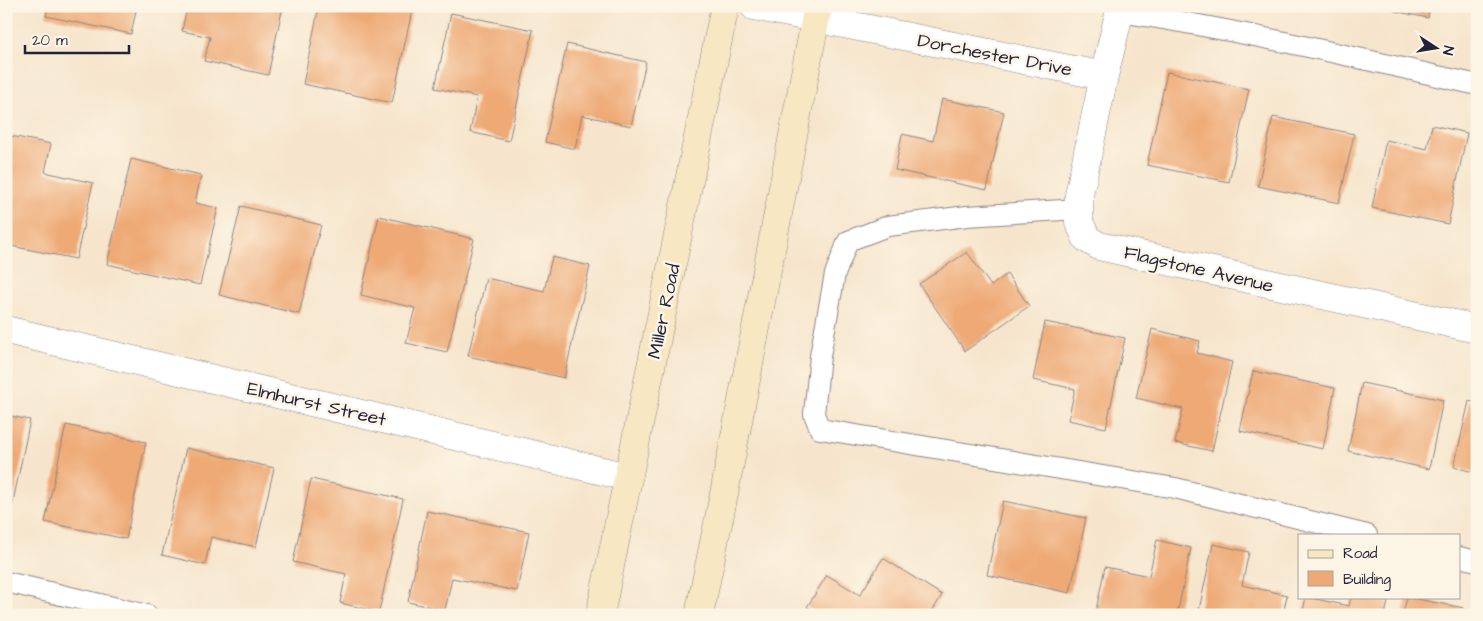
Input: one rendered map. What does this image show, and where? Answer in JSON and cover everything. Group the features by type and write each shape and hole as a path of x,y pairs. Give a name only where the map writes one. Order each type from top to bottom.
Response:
{"main road":[{"name":"Miller Road","path":"600,615 725,6"},
{"path":"698,615 723,499 817,13"}],"street":[{"name":"Dorchester Drive","path":"754,6 817,13 1104,76"},
{"path":"1104,76 1120,9"},
{"name":"Flagstone Avenue","path":"1104,76 1078,195 1079,222 1087,239 1098,246 1477,329"},
{"name":"Elmhurst Street","path":"6,330 628,477"}],"lane":[{"path":"1120,9 1477,85"},
{"path":"1078,209 966,216 888,226 848,241 835,274 820,356 814,414 820,429 1175,488 1363,534"},
{"path":"1460,557 1477,561"},
{"path":"6,582 147,615"}],"building":[{"path":"48,6 137,6 131,34 46,16"},
{"path":"187,6 283,6 268,75 204,61 210,37 182,31"},
{"path":"319,6 413,6 392,103 303,84"},
{"path":"1395,6 1430,6 1428,18 1394,11"},
{"path":"451,13 533,30 509,141 470,132 477,97 435,88"},
{"path":"567,44 646,62 631,126 582,115 575,149 545,142"},
{"path":"1167,72 1249,89 1229,182 1147,165"},
{"path":"942,99 1004,112 987,190 895,170 902,134 933,141"},
{"path":"1273,117 1354,134 1339,203 1258,186"},
{"path":"1432,125 1467,133 1448,224 1372,208 1386,140 1427,149"},
{"path":"11,136 51,144 45,172 93,183 76,259 6,245 6,160"},
{"path":"131,159 201,175 195,203 218,208 200,285 107,264"},
{"path":"241,206 321,225 299,314 219,295"},
{"path":"379,216 474,239 447,352 406,343 415,308 361,295"},
{"path":"967,252 991,286 1007,274 1029,306 965,351 919,284"},
{"path":"552,257 590,266 564,378 468,356 486,278 544,291"},
{"path":"1045,322 1125,338 1106,428 1068,420 1075,389 1033,380"},
{"path":"1152,329 1200,341 1197,353 1232,362 1212,451 1175,443 1183,409 1136,398"},
{"path":"1253,371 1335,388 1323,449 1240,431"},
{"path":"1362,383 1443,400 1429,469 1348,451"},
{"path":"1469,401 1477,403 1477,473 1454,467"},
{"path":"6,415 30,420 9,521 6,520"},
{"path":"66,425 146,442 126,539 45,522"},
{"path":"186,448 274,468 256,547 211,537 205,565 162,555"},
{"path":"311,479 403,499 379,612 340,603 346,574 293,562"},
{"path":"1003,501 1086,518 1070,593 987,575"},
{"path":"427,511 529,532 517,591 452,578 445,610 408,602"},
{"path":"1157,540 1191,548 1177,615 1095,615 1105,567 1149,576"},
{"path":"1213,544 1249,552 1242,585 1287,595 1283,615 1198,615"},
{"path":"883,558 942,595 930,615 820,615 807,607 827,575 860,595"},
{"path":"1306,598 1349,606 1351,598 1389,598 1385,615 1302,615"},
{"path":"1407,598 1464,608 1463,615 1403,615"}]}
